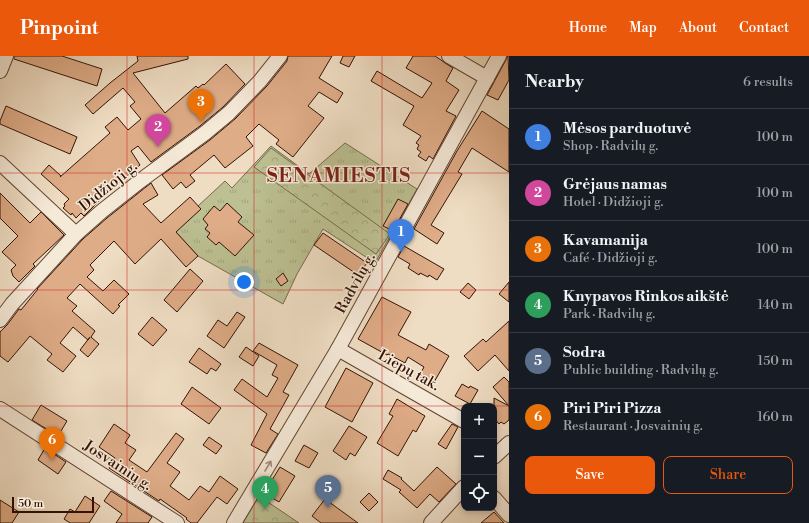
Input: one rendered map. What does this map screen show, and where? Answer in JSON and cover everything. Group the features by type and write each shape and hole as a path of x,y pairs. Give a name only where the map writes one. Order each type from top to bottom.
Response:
{"street":[{"path":"0,71 6,56"},
{"name":"Didžioji g.","path":"0,320 12,304 76,234 140,181 205,133 229,113 260,81 280,56"},
{"path":"449,56 487,78"},
{"name":"Radvilų g.","path":"234,523 338,349 499,56"},
{"path":"0,163 76,234"},
{"name":"Liepų tak.","path":"338,349 461,419"},
{"name":"Josvainių g.","path":"0,409 177,523"},
{"path":"431,523 461,489"},
{"path":"497,501 509,515"}],"green space":[{"path":"345,143 417,189 375,263 323,229 297,274 283,304 198,256 173,229 225,181 232,188 271,146 309,174"},
{"path":"271,148 390,234 376,254 254,167"},
{"path":"259,496 299,523 243,523"}],"building":[{"path":"14,56 62,56 102,69 97,86 14,59"},
{"path":"137,56 188,56 188,59 133,73 165,113 196,86 198,88 203,84 204,85 226,64 245,84 223,107 151,162 138,146 131,151 140,165 109,191 84,216 81,213 76,218 72,213 71,215 63,208 65,206 64,204 69,199 41,174 49,165 61,176 60,177 110,133 105,127 117,117 128,130 141,119 130,106 135,102 123,88 93,114 85,105 138,61"},
{"path":"288,56 332,56 319,78 343,93 337,103 319,92 308,106 324,118 293,157 276,144 279,140 259,124 246,137 253,146 225,168 214,155 190,175 195,181 186,188 181,182 173,189 162,175 210,140 235,119 267,86 287,61"},
{"path":"343,56 355,56 349,67 340,63"},
{"path":"413,56 435,56 453,68 446,81 459,90 446,111 456,116 433,159 429,156 426,161 418,156 421,152 417,149 419,145 416,143 421,136 403,125 414,106 371,81 377,71 422,98 432,83 406,68"},
{"path":"508,56 509,80 498,100 487,95"},
{"path":"6,106 77,137 70,154 0,124"},
{"path":"482,111 509,129 509,172 472,148 458,172 462,174 431,225 444,233 437,244 414,229 457,151"},
{"path":"151,183 158,195 143,204 161,223 190,197 201,209 176,232 198,256 186,267 161,239 135,264 114,241 90,265 94,270 87,277 103,291 114,280 129,294 118,305 120,306 113,314 80,284 67,298 77,306 72,311 95,331 91,337 99,344 88,357 80,350 88,340 73,327 60,343 76,356 63,372 47,360 52,354 30,336 8,362 0,356 0,332 83,239 107,218"},
{"path":"0,193 30,223 41,212 64,235 33,264 35,266 19,282 13,276 11,270 16,265 2,252 18,236 0,218"},
{"path":"398,199 408,204 393,231 383,226"},
{"path":"227,203 242,217 238,222 254,235 235,256 219,242 216,245 207,237 210,233 205,229 208,225 203,219 214,206 220,211"},
{"path":"323,233 367,263 358,275 314,245"},
{"path":"404,246 444,269 437,280 429,275 428,277 420,273 419,275 408,268 410,264 398,257"},
{"path":"190,269 203,281 177,312 164,300"},
{"path":"283,273 288,281 281,286 276,279"},
{"path":"509,282 509,302 499,294"},
{"path":"468,283 476,290 469,299 460,292"},
{"path":"382,297 411,312 398,335 426,350 429,344 449,356 433,384 419,376 424,367 408,357 405,363 358,339"},
{"path":"237,312 245,317 224,348 207,336 218,320 227,326"},
{"path":"152,317 167,330 153,346 138,334"},
{"path":"509,321 509,371 495,355 478,371 464,356 483,339 486,342"},
{"path":"259,343 298,365 283,392 289,395 270,429 278,434 266,453 251,445 267,414 234,390 242,379 267,397 278,378 272,375 277,365 253,351"},
{"path":"246,347 259,356 253,366 239,357"},
{"path":"199,348 221,364 216,371 211,368 207,374 189,362"},
{"path":"346,368 373,383 352,422 325,407"},
{"path":"504,377 509,382 509,406 493,387"},
{"path":"462,384 469,388 470,386 478,390 471,403 455,396"},
{"path":"192,387 221,408 209,424 181,404"},
{"path":"494,398 509,406 509,420 504,424 501,422 499,424 497,422 497,403 494,403"},
{"path":"397,399 425,416 416,432 413,430 398,456 377,443 393,416 389,414"},
{"path":"41,405 67,421 58,436 32,420"},
{"path":"114,424 130,435 125,443 136,450 129,460 147,472 176,433 184,439 167,463 180,472 170,486 189,500 200,486 209,492 220,476 238,489 227,504 217,497 197,523 191,523 186,519 187,518 160,499 159,501 109,468 115,458 99,447"},
{"path":"452,424 458,427 446,449 438,444"},
{"path":"349,426 367,437 355,456 350,453 346,460 333,451"},
{"path":"209,437 222,446 216,454 203,445"},
{"path":"304,445 318,453 309,468 295,461"},
{"path":"45,448 66,462 58,474 38,460"},
{"path":"280,467 295,476 279,502 264,493"},
{"path":"437,467 456,484 439,502 430,494 417,508 399,492 401,490 383,479 388,470 402,478 401,479 414,491"},
{"path":"111,491 152,517 148,523 116,523 122,514 104,501"},
{"path":"369,493 378,502 369,511 360,502"},
{"path":"85,496 100,506 89,523 70,523 64,519 70,509 75,512"},
{"path":"325,499 358,523 321,523 312,516"},
{"path":"0,500 19,512 12,523 0,523"},
{"path":"494,512 504,523 481,523"}],"place":[{"name":"Kavamanija","path":"201,122"},
{"name":"Grėjaus namas","path":"158,147"},
{"name":"Mėsos parduotuvė","path":"401,252"},
{"name":"Piri Piri Pizza","path":"52,460"},
{"name":"Sodra","path":"328,508"},
{"name":"Knypavos Rinkos aikštė","path":"265,509"}],"district":[{"name":"SENAMIESTIS","path":"339,175"}]}
